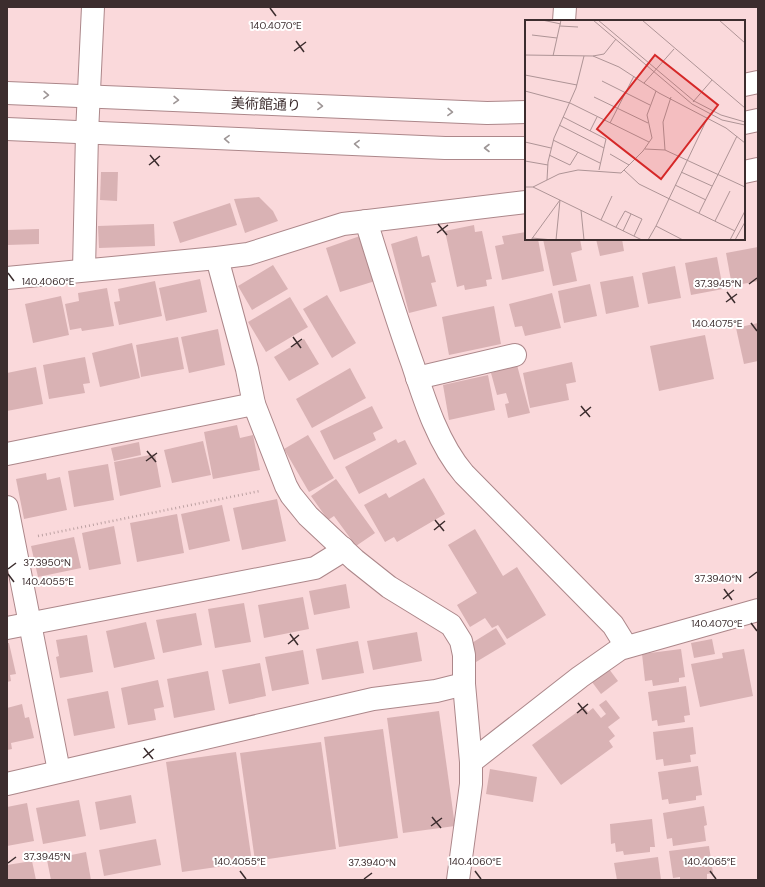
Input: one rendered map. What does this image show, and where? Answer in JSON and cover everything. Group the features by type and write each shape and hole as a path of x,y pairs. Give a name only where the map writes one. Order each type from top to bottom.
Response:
{"street":[{"path":"84,270 87,133 93,7"},
{"path":"564,20 565,7"},
{"path":"745,86 758,82"},
{"name":"美術館通り","path":"7,93 487,113 525,112"},
{"path":"745,123 758,120"},
{"path":"7,129 445,148 525,148"},
{"path":"745,172 758,169"},
{"path":"7,278 248,254 343,224 525,202"},
{"path":"366,221 417,378 449,455 456,465 613,625 626,646"},
{"path":"217,258 247,369 254,404 286,486 291,495 308,516 355,560 389,587 451,625 461,641 464,655 464,684 472,784 458,880"},
{"path":"417,378 516,355"},
{"path":"7,454 254,404"},
{"path":"7,507 59,771"},
{"path":"7,628 315,568 336,555 343,548"},
{"path":"471,762 580,678 615,652 626,646 758,610"},
{"path":"7,784 373,699 436,691 464,684"}],"path":[{"path":"13,541 286,486"}],"building":[{"path":"101,172 118,172 117,201 100,200"},
{"path":"259,197 273,211 278,221 245,233 234,199"},
{"path":"230,203 237,225 180,243 173,222"},
{"path":"154,224 155,246 99,248 98,226"},
{"path":"474,225 475,232 482,231 492,279 486,280 487,286 465,290 464,285 457,287 445,231"},
{"path":"39,229 39,244 7,245 7,230"},
{"path":"525,232 525,240 538,240 544,271 502,280 495,246 504,244 502,236"},
{"path":"360,236 375,281 340,292 326,248"},
{"path":"417,236 422,257 429,255 436,282 431,283 437,306 409,313 391,244"},
{"path":"543,240 580,240 582,250 571,253 577,281 553,286"},
{"path":"596,240 622,240 624,251 600,256"},
{"path":"758,247 758,281 732,286 726,253"},
{"path":"717,257 723,289 691,295 685,263"},
{"path":"273,265 288,289 252,310 238,286"},
{"path":"675,266 681,298 648,304 642,273"},
{"path":"633,276 639,307 606,314 600,282"},
{"path":"200,279 207,312 166,321 159,288"},
{"path":"155,281 162,316 119,325 114,302 120,301 118,289"},
{"path":"590,284 597,316 564,323 558,291"},
{"path":"107,288 114,326 82,331 81,328 70,330 65,304 79,301 78,293"},
{"path":"552,293 561,328 525,336 522,326 515,327 509,304"},
{"path":"327,295 356,343 332,358 303,309"},
{"path":"61,296 69,335 33,343 25,304"},
{"path":"290,297 308,327 266,352 248,322"},
{"path":"494,306 501,344 449,355 442,317"},
{"path":"758,323 758,361 744,364 736,328"},
{"path":"218,329 225,365 189,373 181,337"},
{"path":"705,335 714,379 659,391 650,346"},
{"path":"178,337 184,369 141,377 136,345"},
{"path":"304,339 319,364 289,381 274,357"},
{"path":"132,343 140,378 100,387 92,353"},
{"path":"85,357 90,383 83,384 85,393 49,399 43,365"},
{"path":"572,362 576,382 566,384 569,400 530,408 523,373"},
{"path":"517,365 530,413 508,418 505,404 509,403 506,393 497,395 491,373"},
{"path":"36,367 43,404 7,411 7,373"},
{"path":"350,368 366,398 312,428 296,399"},
{"path":"488,375 495,410 449,420 443,385"},
{"path":"372,406 383,428 373,433 376,440 334,460 320,431"},
{"path":"237,425 240,438 253,435 260,470 213,479 204,432"},
{"path":"308,435 334,478 309,492 284,449"},
{"path":"396,439 398,443 405,440 417,464 359,494 345,467"},
{"path":"203,441 211,475 172,483 164,450"},
{"path":"139,442 141,455 114,461 111,448"},
{"path":"155,454 161,487 120,496 114,462"},
{"path":"108,464 114,500 74,507 68,471"},
{"path":"46,473 47,480 60,477 67,510 24,519 16,479"},
{"path":"424,478 445,514 397,542 394,537 385,542 364,505 386,493 389,498"},
{"path":"336,479 375,533 356,546 334,516 328,520 311,496"},
{"path":"277,499 286,541 242,550 233,508"},
{"path":"222,505 230,541 189,550 181,514"},
{"path":"177,514 184,553 137,562 130,523"},
{"path":"114,526 121,564 89,570 82,533"},
{"path":"475,529 503,576 517,567 546,615 507,639 498,625 492,628 485,618 470,627 457,605 477,593 448,545"},
{"path":"74,537 81,568 38,577 31,546"},
{"path":"346,584 350,608 314,615 309,591"},
{"path":"303,597 309,629 264,638 258,605"},
{"path":"244,603 251,642 215,648 208,609"},
{"path":"196,613 202,645 163,653 156,620"},
{"path":"146,622 155,659 114,668 106,631"},
{"path":"496,628 506,644 476,662 467,646"},
{"path":"417,632 422,661 373,670 367,641"},
{"path":"87,635 93,672 60,678 56,657 59,656 56,640"},
{"path":"712,639 715,654 694,658 691,643"},
{"path":"358,641 364,673 322,680 316,649"},
{"path":"7,643 9,643 16,674 10,675 11,681 7,682"},
{"path":"681,649 685,677 679,678 679,682 653,686 652,680 645,681 642,654"},
{"path":"744,649 753,696 700,707 691,664 723,658 722,653"},
{"path":"303,650 309,684 272,691 265,657"},
{"path":"260,663 266,696 229,704 222,670"},
{"path":"609,669 618,681 601,694 592,682"},
{"path":"208,671 215,710 174,718 167,679"},
{"path":"158,680 164,707 154,709 156,720 128,725 121,688"},
{"path":"686,686 690,715 684,716 685,722 658,726 657,720 652,721 648,692"},
{"path":"108,691 115,728 74,736 67,699"},
{"path":"606,700 620,718 608,727 615,736 609,741 613,747 561,785 532,745 584,707 588,712 593,708 601,718 606,714 599,705"},
{"path":"22,704 25,718 29,717 34,738 11,743 12,749 7,750 7,708"},
{"path":"439,711 455,826 403,833 387,718"},
{"path":"693,727 696,754 690,755 691,762 664,766 663,759 656,760 653,732"},
{"path":"383,729 398,838 339,847 324,737"},
{"path":"321,742 336,849 255,861 240,753"},
{"path":"236,752 252,862 182,872 166,762"},
{"path":"698,766 702,795 696,796 696,800 669,804 668,799 662,800 658,772"},
{"path":"490,769 537,777 533,802 486,794"},
{"path":"131,795 136,823 100,830 95,802"},
{"path":"79,800 86,836 43,844 36,808"},
{"path":"27,803 34,841 7,846 7,807"},
{"path":"704,806 707,825 704,826 706,841 673,846 672,838 667,839 663,813"},
{"path":"652,819 655,847 650,847 650,852 624,855 623,851 616,852 615,843 611,844 610,824"},
{"path":"156,839 161,865 104,876 99,850"},
{"path":"709,846 713,873 707,874 707,879 680,880 680,877 673,878 669,851"},
{"path":"86,852 91,880 51,880 47,860"},
{"path":"658,857 661,880 617,880 614,863"},
{"path":"32,861 36,880 7,880 7,865"}]}
